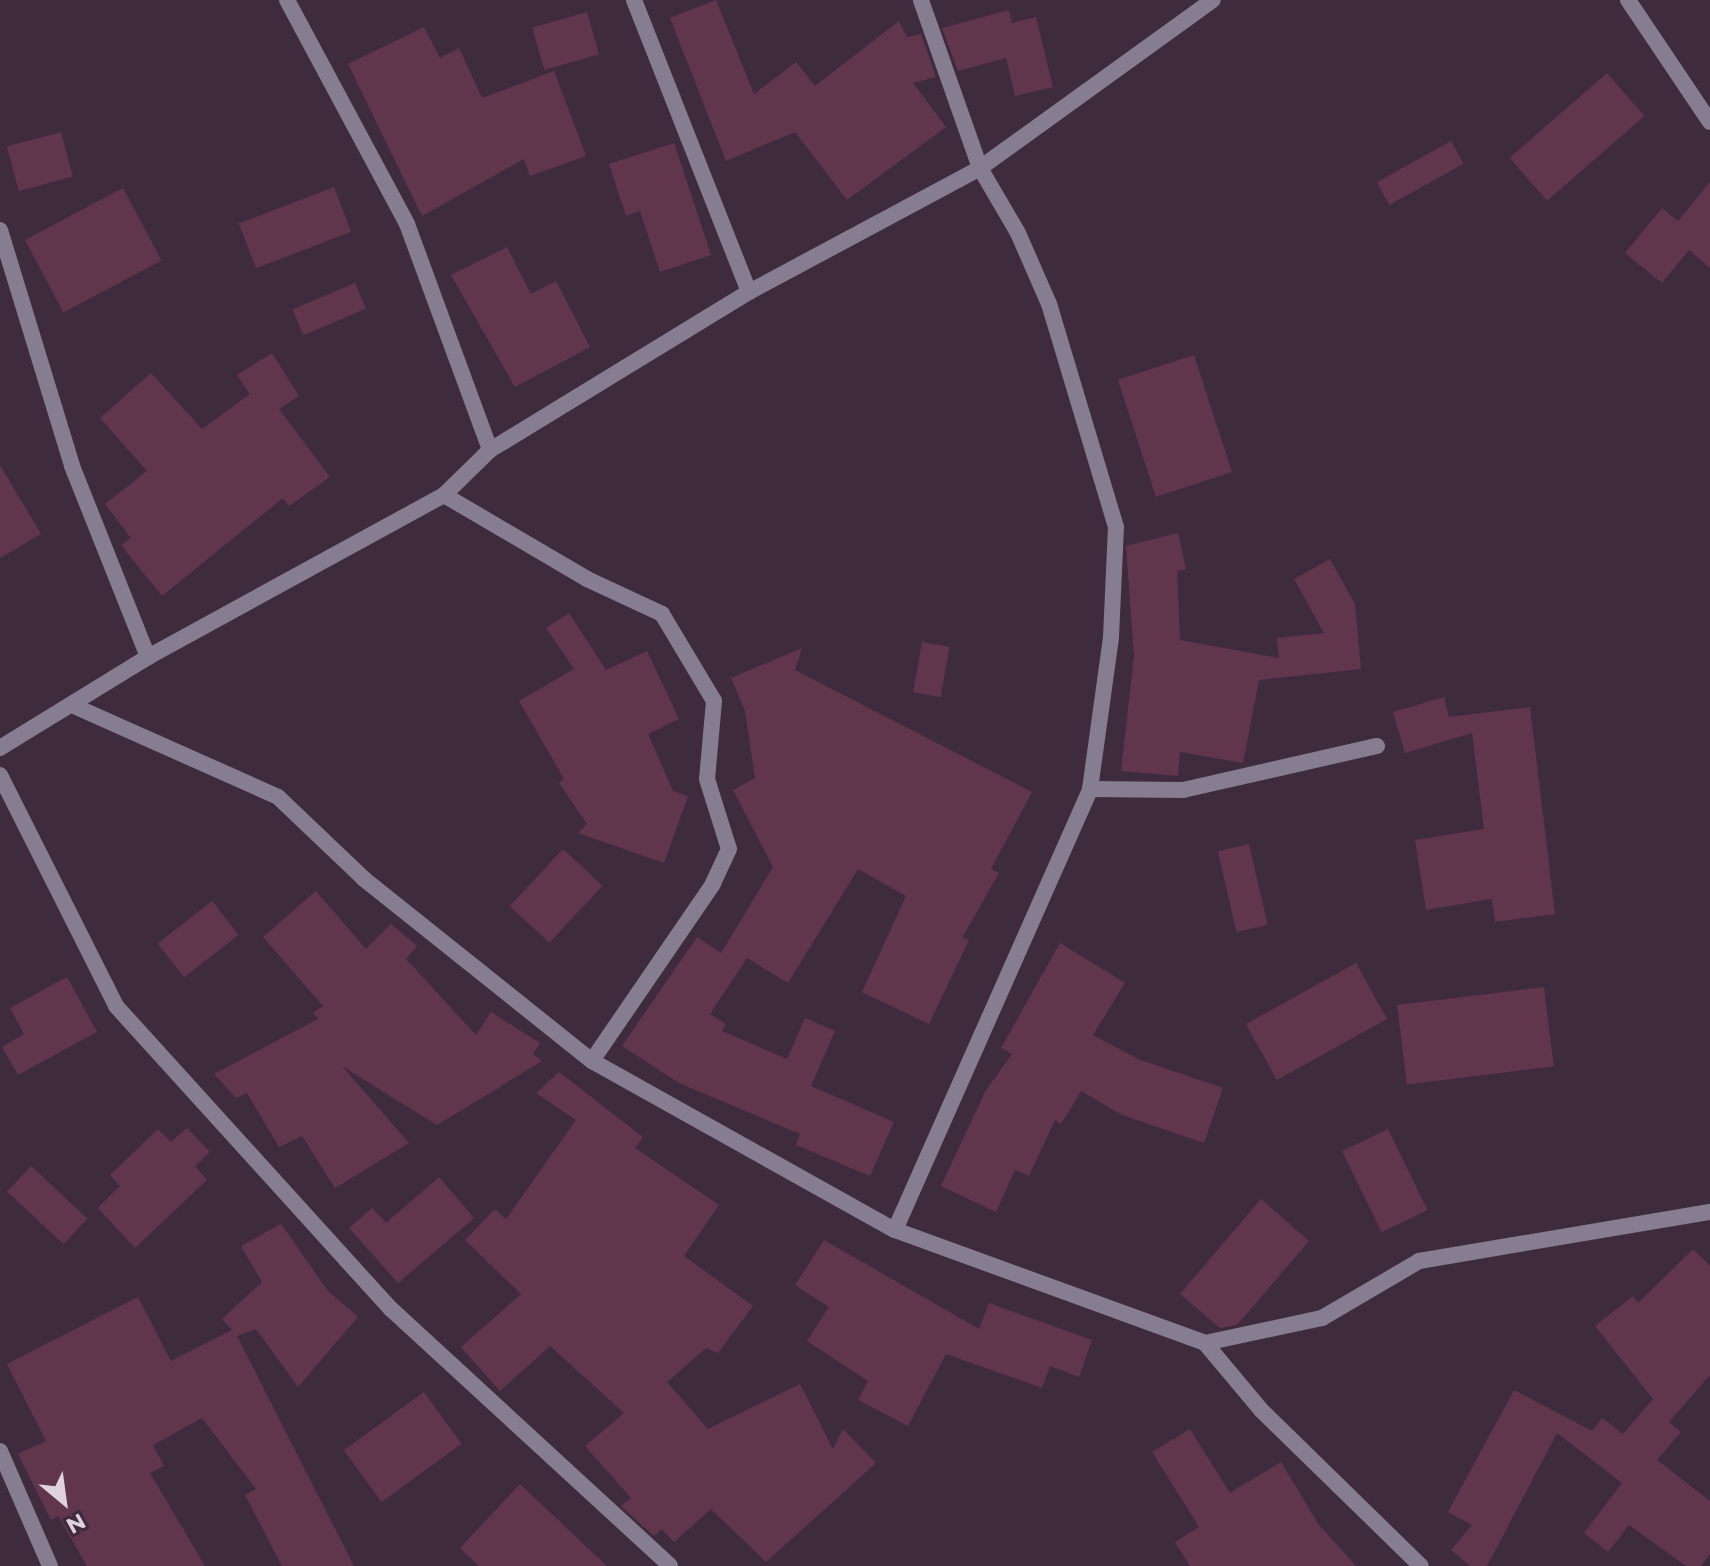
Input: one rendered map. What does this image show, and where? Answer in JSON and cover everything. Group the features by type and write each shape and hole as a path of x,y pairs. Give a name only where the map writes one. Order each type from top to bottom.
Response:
{"street":[{"path":"287,0 407,224 490,450"},
{"path":"634,0 749,292"},
{"path":"895,1230 1090,789 1111,637 1116,527 1049,304 1018,233 980,168 921,0"},
{"path":"0,748 74,706 148,657 444,495 490,450 749,292 980,168 1213,0"},
{"path":"1628,0 1710,122"},
{"path":"0,230 72,466 148,657"},
{"path":"444,495 587,579 662,614 714,701 707,779 729,849 713,884 592,1061"},
{"path":"74,706 278,797 364,879 592,1061 895,1230 1205,1343 1272,1421 1421,1566"},
{"path":"1090,789 1183,790 1377,746"},
{"path":"0,775 116,1006 391,1309 670,1566"},
{"path":"1205,1343 1322,1318 1419,1261 1710,1212"},
{"path":"0,1451 50,1566"}],"building":[{"path":"716,0 754,94 796,62 815,86 899,21 907,37 921,34 936,77 913,83 946,127 847,200 795,132 726,161 670,18"},
{"path":"1009,10 1012,23 1036,17 1053,87 1015,96 1006,58 958,71 942,28"},
{"path":"587,12 599,54 544,70 532,28"},
{"path":"424,27 440,58 459,48 482,98 554,71 586,156 530,176 524,159 422,216 348,64"},
{"path":"1607,73 1644,116 1547,201 1510,158"},
{"path":"61,132 73,176 19,191 7,146"},
{"path":"1451,141 1464,164 1389,205 1377,182"},
{"path":"674,143 711,255 660,272 640,211 626,216 609,164"},
{"path":"1710,182 1710,268 1689,250 1662,283 1625,253 1662,208 1678,221"},
{"path":"334,187 351,232 256,268 239,224"},
{"path":"123,188 161,260 63,313 25,240"},
{"path":"507,247 531,294 556,281 590,347 515,387 451,275"},
{"path":"355,283 366,309 303,335 292,310"},
{"path":"272,353 299,396 279,409 330,477 289,506 283,498 162,596 121,545 131,538 105,504 147,471 100,418 151,373 202,429 250,394 237,375"},
{"path":"1194,355 1232,472 1156,497 1118,380"},
{"path":"0,465 41,534 0,558"},
{"path":"1178,533 1186,569 1177,571 1180,640 1279,658 1277,638 1324,633 1294,579 1330,559 1355,604 1361,669 1259,680 1243,763 1180,752 1178,776 1121,771 1134,656 1126,546"},
{"path":"569,613 606,670 647,651 679,719 648,734 673,791 688,796 664,863 578,833 587,824 559,783 564,779 519,701 574,669 546,628"},
{"path":"922,642 950,647 941,697 913,692"},
{"path":"802,648 795,670 1032,792 991,869 999,873 962,938 969,940 929,1024 862,992 906,896 858,869 788,983 747,958 710,1014 726,1024 722,1031 787,1059 805,1018 835,1031 811,1086 894,1122 870,1176 796,1145 800,1134 679,1083 622,1046 697,937 721,953 773,867 733,790 755,778 745,711 731,678"},
{"path":"1444,697 1449,717 1530,707 1555,914 1495,922 1492,899 1426,910 1415,840 1484,829 1472,733 1405,753 1393,712"},
{"path":"1249,844 1268,925 1236,932 1218,851"},
{"path":"563,849 602,886 549,943 510,906"},
{"path":"316,891 366,949 391,924 417,946 406,959 476,1035 491,1012 540,1043 533,1054 542,1061 437,1125 342,1066 409,1143 335,1188 302,1136 279,1147 247,1093 236,1098 214,1074 318,1019 313,1013 323,1006 263,937"},
{"path":"212,901 238,935 184,977 158,943"},
{"path":"1060,943 1125,983 1093,1035 1138,1059 1223,1088 1204,1143 1122,1115 1081,1091 1061,1124 1055,1120 1029,1176 1015,1170 996,1212 941,1186 985,1092 1012,1054 1001,1048"},
{"path":"1356,963 1387,1019 1277,1080 1246,1024"},
{"path":"67,977 97,1032 18,1075 2,1047 24,1034 10,1008"},
{"path":"1544,987 1554,1066 1407,1084 1397,1005"},
{"path":"559,1072 643,1137 635,1148 719,1205 684,1256 753,1306 718,1353 706,1348 667,1382 708,1429 800,1384 833,1449 843,1429 876,1463 766,1562 711,1509 674,1542 662,1529 654,1536 621,1506 631,1498 585,1446 624,1413 550,1346 500,1391 461,1347 521,1294 465,1240 495,1209 506,1219 576,1120 536,1093"},
{"path":"187,1128 210,1152 195,1166 207,1180 135,1248 98,1208 120,1186 110,1175 158,1129 171,1142"},
{"path":"1388,1129 1427,1210 1382,1232 1342,1151"},
{"path":"31,1166 87,1219 63,1244 7,1192"},
{"path":"439,1177 474,1218 398,1283 349,1228 372,1208 386,1223"},
{"path":"1261,1199 1309,1241 1237,1325 1220,1328 1180,1294"},
{"path":"281,1224 328,1291 358,1317 298,1387 256,1329 237,1336 354,1566 282,1566 245,1495 256,1489 202,1418 153,1445 164,1466 150,1473 205,1566 87,1566 58,1516 51,1520 18,1454 46,1441 7,1364 138,1297 171,1361 232,1330 222,1319 262,1282 241,1246"},
{"path":"824,1240 979,1329 989,1303 1092,1340 1079,1377 1050,1366 1042,1388 946,1354 908,1426 858,1400 868,1381 807,1341 829,1307 795,1285"},
{"path":"1693,1249 1710,1266 1710,1375 1669,1422 1681,1432 1657,1460 1710,1501 1710,1554 1701,1566 1686,1566 1629,1525 1608,1552 1584,1533 1622,1483 1557,1433 1487,1566 1470,1566 1451,1550 1472,1525 1448,1512 1514,1390 1592,1431 1602,1418 1623,1434 1653,1399 1595,1326 1633,1296 1638,1303"},
{"path":"424,1392 462,1444 382,1502 344,1450"},
{"path":"1190,1429 1230,1493 1281,1462 1319,1525 1356,1566 1190,1566 1175,1542 1199,1527 1152,1452"},
{"path":"520,1484 607,1566 479,1566 460,1548"}]}
